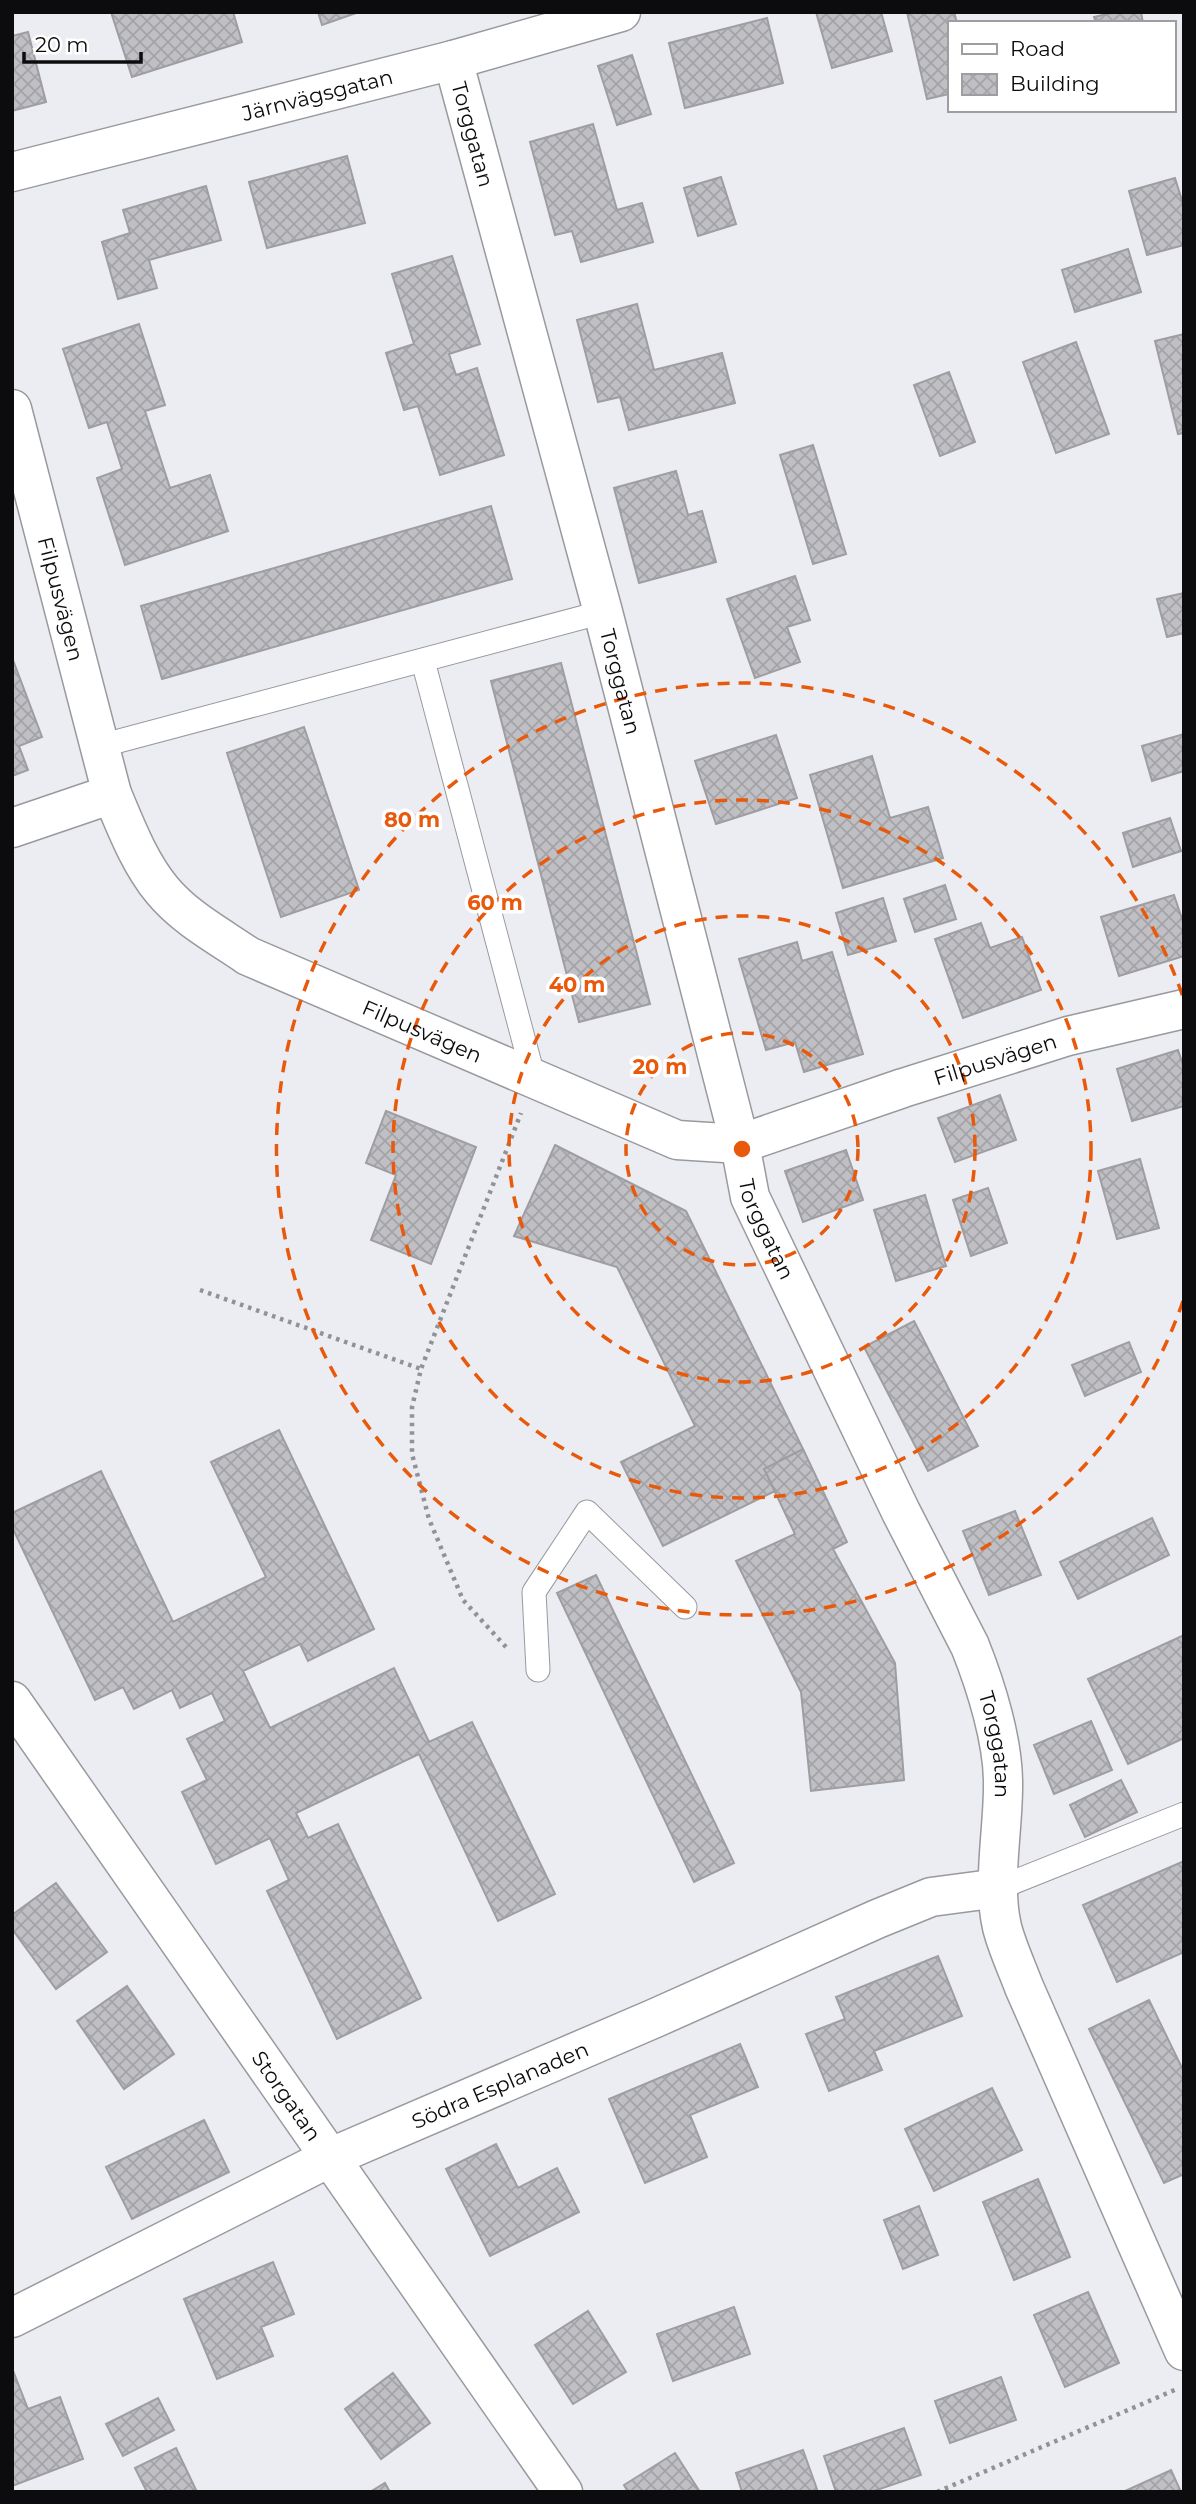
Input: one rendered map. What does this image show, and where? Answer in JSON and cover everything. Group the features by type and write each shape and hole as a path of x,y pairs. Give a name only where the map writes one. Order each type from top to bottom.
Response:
{"street":[{"name":"Järnvägsgatan","path":"12,172 453,60 621,12"},
{"name":"Torggatan","path":"453,60 603,612 740,1144 750,1197 813,1332 970,1646 983,1678 1003,1772 999,1888 1002,1926 1024,1987 1184,2351"},
{"name":"Filpusvägen","path":"12,409 112,794 136,849 163,891 190,917 248,956 677,1140 740,1144 903,1088 1068,1036 1184,1009"},
{"path":"12,828 112,794"},
{"name":"Storgatan","path":"12,1701 562,2492"},
{"name":"Södra Esplanaden","path":"12,2318 329,2158 641,2025 904,1908 932,1898 999,1888"}],"lane":[{"path":"100,747 603,612"},
{"path":"423,661 534,1079"},
{"path":"538,1670 534,1592 587,1512 685,1607"},
{"path":"999,1888 1184,1814"}],"path":[{"path":"534,1079 421,1369 412,1407 412,1454 429,1519 463,1600 506,1648 538,1670"},
{"path":"200,1290 421,1369"},
{"path":"937,2492 1184,2386"}],"building":[{"path":"111,12 233,12 242,42 132,77"},
{"path":"318,12 359,12 322,25"},
{"path":"816,12 881,12 892,51 832,68"},
{"path":"907,12 954,12 956,21 948,21 948,94 927,99"},
{"path":"1116,12 1141,12 1143,21 1095,21 1094,17"},
{"path":"767,18 783,83 685,108 669,43"},
{"path":"28,32 46,102 12,111 12,36"},
{"path":"632,55 651,114 617,125 598,66"},
{"path":"593,124 617,210 642,203 653,242 581,262 572,231 555,235 530,142"},
{"path":"347,156 365,223 267,248 249,182"},
{"path":"721,177 736,224 698,236 684,188"},
{"path":"1175,178 1184,207 1184,245 1147,255 1129,191"},
{"path":"206,186 221,240 149,260 157,288 118,299 102,242 130,233 123,210"},
{"path":"1128,249 1141,292 1075,312 1062,270"},
{"path":"452,256 480,344 449,354 456,375 477,368 504,455 440,475 418,406 404,410 386,353 414,344 392,274"},
{"path":"637,304 654,370 722,353 735,403 629,430 620,397 598,402 577,320"},
{"path":"139,324 165,405 145,411 170,488 210,475 228,531 125,565 97,478 122,469 107,422 89,428 63,349"},
{"path":"1184,334 1184,433 1178,434 1155,341"},
{"path":"1076,342 1109,434 1056,453 1023,362"},
{"path":"949,372 975,442 940,456 914,385"},
{"path":"813,445 846,554 813,564 780,455"},
{"path":"676,471 688,515 702,511 716,562 639,583 614,488"},
{"path":"491,506 512,579 162,679 141,606"},
{"path":"795,576 810,620 787,627 800,662 755,678 727,599"},
{"path":"1184,593 1184,633 1167,637 1157,599"},
{"path":"13,660 42,737 19,746 28,770 12,776"},
{"path":"561,663 650,1004 579,1022 491,681"},
{"path":"304,727 359,890 281,917 227,753"},
{"path":"1184,734 1184,771 1152,781 1142,746"},
{"path":"776,735 797,798 716,824 695,761"},
{"path":"872,756 890,818 928,807 943,858 843,888 810,775"},
{"path":"1170,818 1181,851 1133,867 1123,833"},
{"path":"945,885 956,919 915,932 904,899"},
{"path":"1174,895 1184,925 1184,956 1119,976 1101,917"},
{"path":"883,898 896,941 848,955 836,913"},
{"path":"981,923 990,948 1022,937 1041,990 963,1018 935,939"},
{"path":"797,942 802,961 832,952 863,1054 804,1072 795,1042 766,1050 739,959"},
{"path":"1178,1050 1184,1068 1184,1106 1132,1121 1117,1069"},
{"path":"1000,1095 1016,1140 955,1162 938,1118"},
{"path":"386,1111 476,1147 431,1264 371,1240 396,1175 366,1163"},
{"path":"555,1145 686,1211 803,1449 764,1469 775,1491 663,1546 621,1462 695,1426 617,1267 514,1236"},
{"path":"846,1150 863,1200 803,1222 785,1171"},
{"path":"1140,1159 1159,1228 1117,1239 1098,1171"},
{"path":"988,1188 1007,1243 971,1256 953,1200"},
{"path":"925,1195 946,1266 896,1281 874,1210"},
{"path":"914,1321 978,1446 928,1471 864,1347"},
{"path":"1129,1342 1141,1372 1085,1396 1072,1365"},
{"path":"279,1430 374,1629 308,1661 300,1644 243,1671 270,1728 394,1668 429,1742 472,1722 555,1894 498,1921 419,1754 296,1813 308,1838 338,1824 421,1998 337,2039 267,1891 289,1880 270,1838 216,1864 182,1792 207,1780 187,1739 225,1721 212,1693 180,1708 172,1690 134,1709 123,1687 95,1700 12,1527 12,1513 101,1471 173,1622 266,1577 211,1462"},
{"path":"803,1449 847,1542 833,1549 895,1663 904,1780 811,1791 801,1692 736,1561 795,1534 764,1469"},
{"path":"1015,1511 1041,1575 989,1595 963,1531"},
{"path":"1152,1518 1169,1555 1078,1599 1060,1562"},
{"path":"596,1575 734,1863 694,1882 557,1593"},
{"path":"1184,1635 1184,1738 1128,1764 1088,1679"},
{"path":"1091,1721 1112,1770 1054,1794 1034,1745"},
{"path":"1121,1780 1137,1812 1085,1837 1070,1805"},
{"path":"1184,1861 1184,1952 1117,1982 1083,1905"},
{"path":"56,1883 107,1952 56,1989 12,1929 12,1915"},
{"path":"938,1956 962,2016 874,2051 882,2070 829,2091 806,2034 845,2019 836,1997"},
{"path":"127,1986 174,2054 124,2089 77,2021"},
{"path":"1149,2000 1184,2072 1184,2174 1164,2183 1089,2029"},
{"path":"740,2044 758,2087 690,2115 707,2157 645,2183 609,2099"},
{"path":"992,2088 1022,2150 934,2191 905,2129"},
{"path":"204,2120 229,2172 132,2219 106,2167"},
{"path":"496,2144 518,2188 557,2168 579,2212 490,2256 446,2169"},
{"path":"1038,2179 1070,2257 1014,2280 983,2202"},
{"path":"919,2206 938,2255 903,2269 884,2220"},
{"path":"273,2262 294,2314 261,2327 273,2356 217,2379 184,2299"},
{"path":"1088,2292 1119,2363 1065,2387 1034,2315"},
{"path":"734,2307 750,2354 673,2381 657,2334"},
{"path":"588,2311 626,2372 573,2404 535,2345"},
{"path":"12,2368 28,2409 60,2397 83,2459 12,2486"},
{"path":"393,2373 430,2423 381,2459 345,2409"},
{"path":"1001,2377 1016,2420 950,2443 935,2401"},
{"path":"158,2398 174,2430 123,2456 106,2424"},
{"path":"904,2428 921,2475 871,2492 836,2492 824,2456"},
{"path":"176,2448 197,2492 147,2492 135,2468"},
{"path":"803,2450 818,2492 742,2492 736,2473"},
{"path":"675,2453 700,2492 628,2492 624,2485"},
{"path":"1171,2470 1181,2492 1123,2492"},
{"path":"385,2483 390,2492 370,2492"}]}
